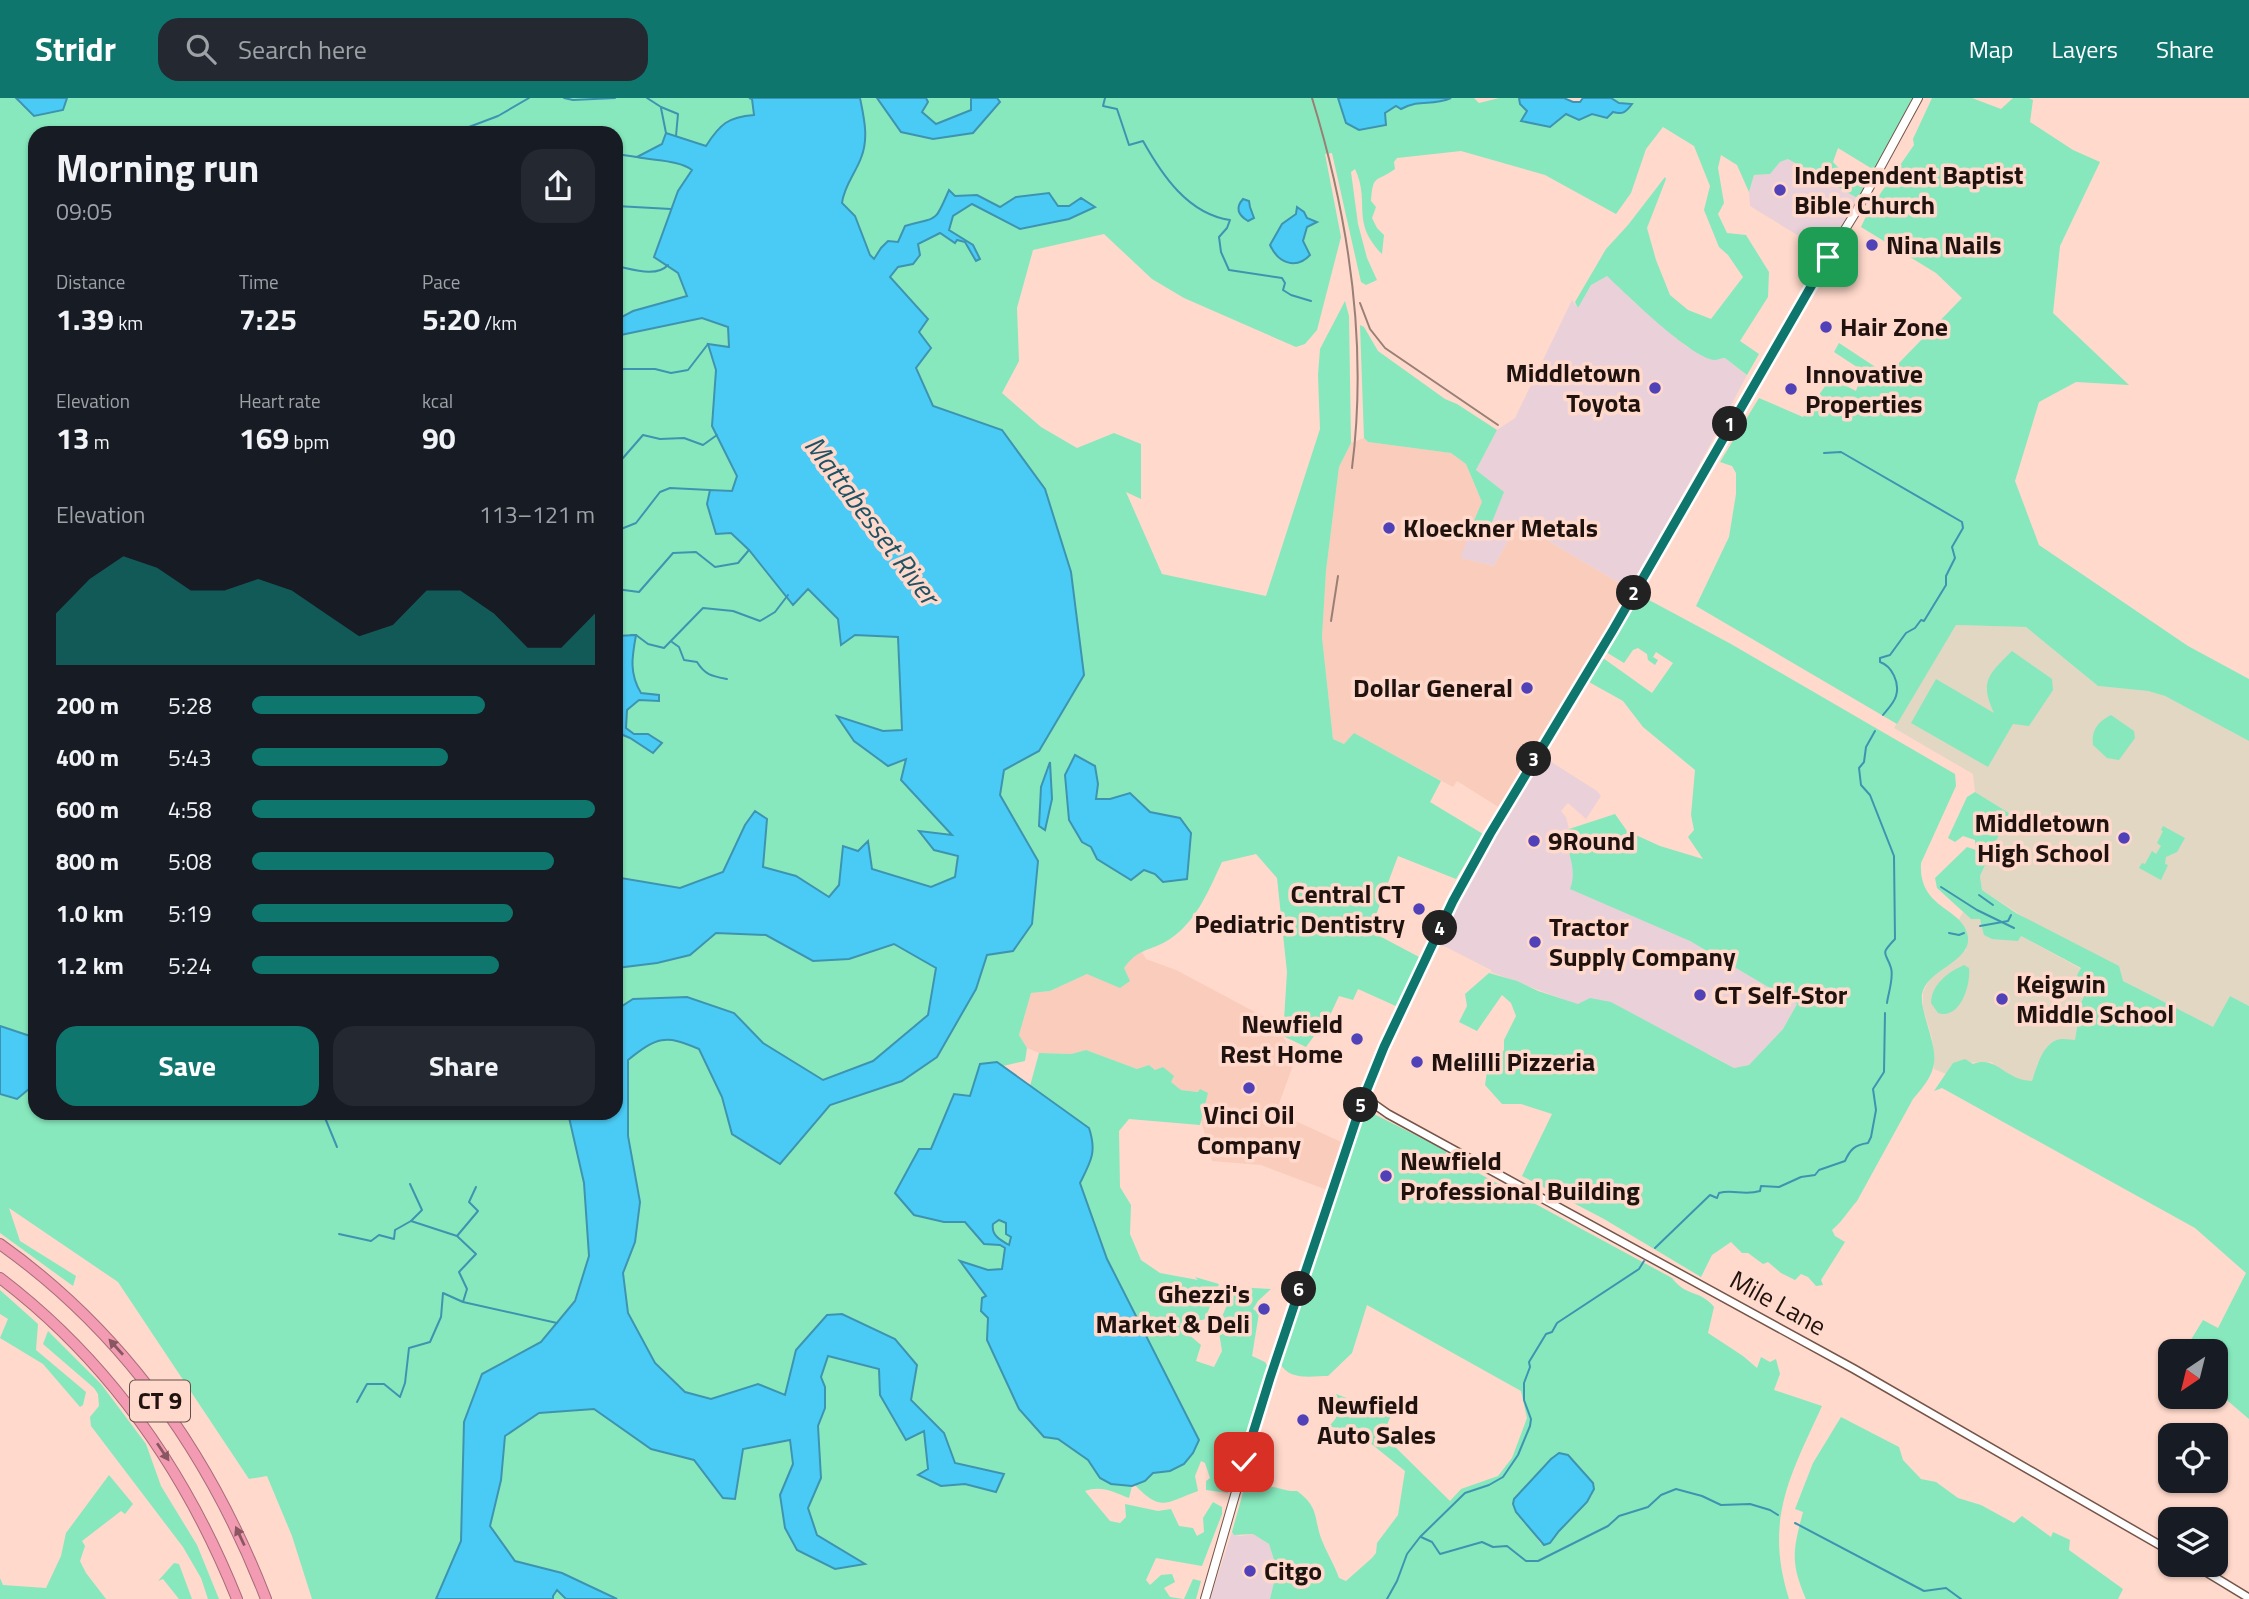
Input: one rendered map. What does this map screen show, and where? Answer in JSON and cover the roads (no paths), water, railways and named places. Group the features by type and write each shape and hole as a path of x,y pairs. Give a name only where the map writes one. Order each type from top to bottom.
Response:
{"highway":[{"name":"CT 9","path":"0,1244 39,1273 81,1311 158,1397 214,1484 266,1599"},
{"name":"CT 9","path":"0,1278 45,1314 89,1359 147,1429 195,1507 237,1599"}],"main road":[{"path":"1205,1599 1261,1405 1364,1097 1402,1010 1475,859 1613,630 1804,296 1857,210 1918,98"}],"street":[{"name":"Mile Lane","path":"1364,1097 1388,1114 1854,1369 2158,1544"},
{"path":"2214,1577 2249,1598"}],"water":[{"path":"16,98 67,98 63,110 34,116"},
{"name":"Mattabesset River","path":"749,98 860,98 865,143 842,203 855,216 874,259 888,241 898,242 905,226 934,217 949,190 955,196 977,195 1000,207 1016,197 1049,193 1058,206 1069,206 1081,198 1095,207 1069,219 1020,229 972,204 953,216 949,230 973,245 980,259 976,261 965,242 957,240 955,243 940,233 918,244 920,255 913,264 898,267 890,277 928,319 919,332 931,348 916,368 933,406 1002,430 1045,489 1071,572 1084,675 1039,751 1004,770 1000,795 1038,861 1032,924 1013,951 987,955 976,989 937,1057 902,1081 830,1105 780,1164 732,1134 722,1097 699,1049 678,1041 662,1040 647,1046 628,1060 628,1136 640,1202 635,1242 623,1273 628,1313 655,1363 685,1392 711,1399 758,1384 785,1395 796,1350 827,1315 842,1314 895,1339 917,1365 911,1400 944,1433 955,1463 1004,1474 996,1492 965,1484 941,1486 918,1475 928,1469 924,1431 906,1440 880,1395 879,1369 828,1356 821,1377 825,1387 825,1408 818,1426 821,1478 808,1508 817,1535 865,1564 835,1569 797,1550 785,1528 780,1495 793,1464 790,1440 743,1449 735,1499 723,1498 694,1460 651,1449 594,1409 539,1413 505,1436 501,1480 490,1526 515,1561 562,1573 617,1599 566,1599 557,1590 553,1599 436,1599 461,1541 464,1422 482,1374 541,1342 575,1301 589,1256 584,1183 570,1120 623,1120 623,1005 633,999 687,997 734,1013 763,1043 823,1080 873,1061 928,1015 936,968 894,944 849,959 813,961 766,935 716,933 690,955 623,967 623,878 680,888 723,872 745,825 755,811 767,819 763,867 796,876 829,897 839,885 843,846 858,851 868,841 872,869 931,887 955,877 958,856 934,850 919,831 952,835 901,780 906,759 888,766 854,741 837,716 883,731 902,730 898,637 855,635 841,645 838,619 808,589 793,605 749,550 731,533 716,534 707,504 710,490 732,491 737,476 712,426 716,370 708,344 729,347 728,327 702,318 623,335 623,316 687,296 678,273 654,257 678,191 692,170 673,163 637,157 662,144 666,133 706,146 726,123 754,115 752,99"},
{"path":"877,98 926,98 928,102 922,112 936,124 971,110 971,98 997,98 1000,102 973,133 933,139 901,132"},
{"path":"1338,98 1451,98 1401,109 1396,106 1385,113 1386,125 1359,130 1346,123"},
{"path":"1519,98 1564,98 1580,102 1583,98 1611,98 1619,103 1632,104 1624,112 1613,112 1607,118 1592,114 1579,120 1566,114 1550,127 1521,121 1527,111 1520,104"},
{"path":"1243,199 1249,201 1254,218 1248,221 1239,211"},
{"path":"1297,207 1307,218 1317,222 1307,227 1303,241 1310,255 1305,260 1293,263 1282,260 1270,245 1282,224 1296,214"},
{"path":"636,635 633,672 641,693 659,695 659,701 639,700 627,710 626,728 634,734 648,734 662,743 653,753 623,735 623,636"},
{"path":"1075,755 1095,766 1098,784 1096,799 1110,799 1130,793 1150,812 1180,818 1191,833 1187,879 1163,882 1155,874 1144,870 1131,880 1097,859 1091,847 1082,842 1069,820 1065,775"},
{"path":"1050,762 1052,799 1045,830 1039,826 1041,787"},
{"path":"0,1026 28,1035 28,1090 17,1099 0,1094"},
{"path":"997,1062 1089,1128 1093,1144 1092,1156 1080,1183 1107,1259 1199,1440 1184,1464 1170,1471 1153,1473 1145,1481 1132,1486 1111,1484 1100,1478 1088,1460 1058,1439 1044,1437 1019,1409 987,1340 988,1318 981,1311 982,1298 986,1296 960,1261 988,1270 1002,1269 1005,1248 984,1244 965,1222 944,1222 914,1215 895,1193 919,1149 931,1149 954,1094 970,1096 980,1064","holes":["999,1220 1006,1223 1006,1234 1011,1237 1009,1245 993,1231 993,1224"]},
{"path":"1559,1453 1568,1455 1593,1483 1594,1489 1587,1502 1550,1543 1544,1545 1516,1512 1513,1504 1514,1499"}],"waterway":[{"path":"472,126 498,116 529,98"},
{"path":"564,98 615,98"},
{"path":"647,98 678,114 676,136"},
{"path":"1105,98 1103,106 1117,109 1129,145 1143,141 1168,179 1189,201 1201,210 1230,220 1219,237 1221,252 1229,270 1282,278 1285,283 1283,290 1311,301"},
{"path":"661,108 666,133"},
{"path":"623,155 637,157"},
{"path":"623,206 671,209"},
{"path":"623,267 650,272 668,265"},
{"path":"623,369 655,369 671,373 688,370 708,344"},
{"path":"623,458 643,435 660,439 684,438 703,445 717,435"},
{"path":"1824,453 1841,452 1962,522 1963,528 1952,547 1955,558 1946,576 1946,585 1924,621 1921,620 1915,628 1906,633 1890,655 1880,658 1880,662 1891,671 1897,686 1895,699 1883,715"},
{"path":"623,528 636,523 660,492 670,488 710,490"},
{"path":"623,590 639,592 673,553 696,552 715,567 738,563 749,550"},
{"path":"631,635 636,635 648,644 664,648 703,608 733,611 760,621 775,612 788,595"},
{"path":"672,642 679,647 684,660 697,662 709,674 727,679"},
{"path":"1875,731 1866,747 1864,762 1859,768 1861,785 1870,795 1894,856 1895,939 1885,951 1892,972 1887,1003"},
{"path":"1941,887 1977,910 2014,928"},
{"path":"1979,895 1993,905"},
{"path":"1980,926 2008,921 2011,915"},
{"path":"1949,933 1964,933"},
{"path":"1655,1248 1710,1195 1717,1198 1719,1193 1724,1192 1749,1193 1760,1191 1761,1186 1779,1187 1845,1161 1853,1149 1868,1143 1876,1110 1873,1089 1884,1072 1885,1013"},
{"path":"326,1120 337,1147"},
{"path":"410,1184 422,1210 411,1221"},
{"path":"457,1236 478,1211 469,1202 476,1187"},
{"path":"339,1234 371,1241 379,1235 394,1239 395,1230 411,1221 457,1236 476,1254 459,1272 467,1289 463,1302"},
{"path":"1387,1599 1407,1554 1420,1537 1465,1493 1503,1477 1518,1455 1531,1419 1524,1400 1524,1383 1530,1367 1529,1362 1546,1334 1552,1332 1557,1323 1639,1269 1644,1261"},
{"path":"357,1402 367,1384 384,1384 400,1397 405,1383 409,1348 430,1342 441,1317 443,1293 463,1302 557,1323"},
{"path":"1421,1537 1432,1542 1440,1554 1482,1542 1493,1547 1507,1546 1526,1561 1538,1561 1608,1526 1619,1516 1648,1507 1661,1495 1676,1489 1702,1496 1721,1505 1750,1504 1778,1515"},
{"path":"1795,1523 1924,1591 1946,1588 1961,1599"}],"railway":[{"path":"1312,98 1336,189 1352,281 1358,374 1352,468"},
{"path":"1360,303 1370,329 1385,348 1498,425"},
{"path":"1331,621 1338,576"}],"place":[{"name":"Independent Baptist Bible Church","path":"1780,190"},
{"name":"Nina Nails","path":"1872,245"},
{"name":"Hair Zone","path":"1826,327"},
{"name":"Middletown Toyota","path":"1655,388"},
{"name":"Innovative Properties","path":"1791,389"},
{"name":"Kloeckner Metals","path":"1389,528"},
{"name":"Dollar General","path":"1527,688"},
{"name":"Middletown High School","path":"2124,838"},
{"name":"9Round","path":"1534,841"},
{"name":"Central CT Pediatric Dentistry","path":"1419,909"},
{"name":"Tractor Supply Company","path":"1535,942"},
{"name":"CT Self-Stor","path":"1700,995"},
{"name":"Keigwin Middle School","path":"2002,999"},
{"name":"Newfield Rest Home","path":"1357,1039"},
{"name":"Melilli Pizzeria","path":"1417,1062"},
{"name":"Vinci Oil Company","path":"1249,1088"},
{"name":"Newfield Professional Building","path":"1386,1176"},
{"name":"Ghezzi's Market & Deli","path":"1264,1309"},
{"name":"Newfield Auto Sales","path":"1303,1420"},
{"name":"Citgo","path":"1250,1571"}]}
